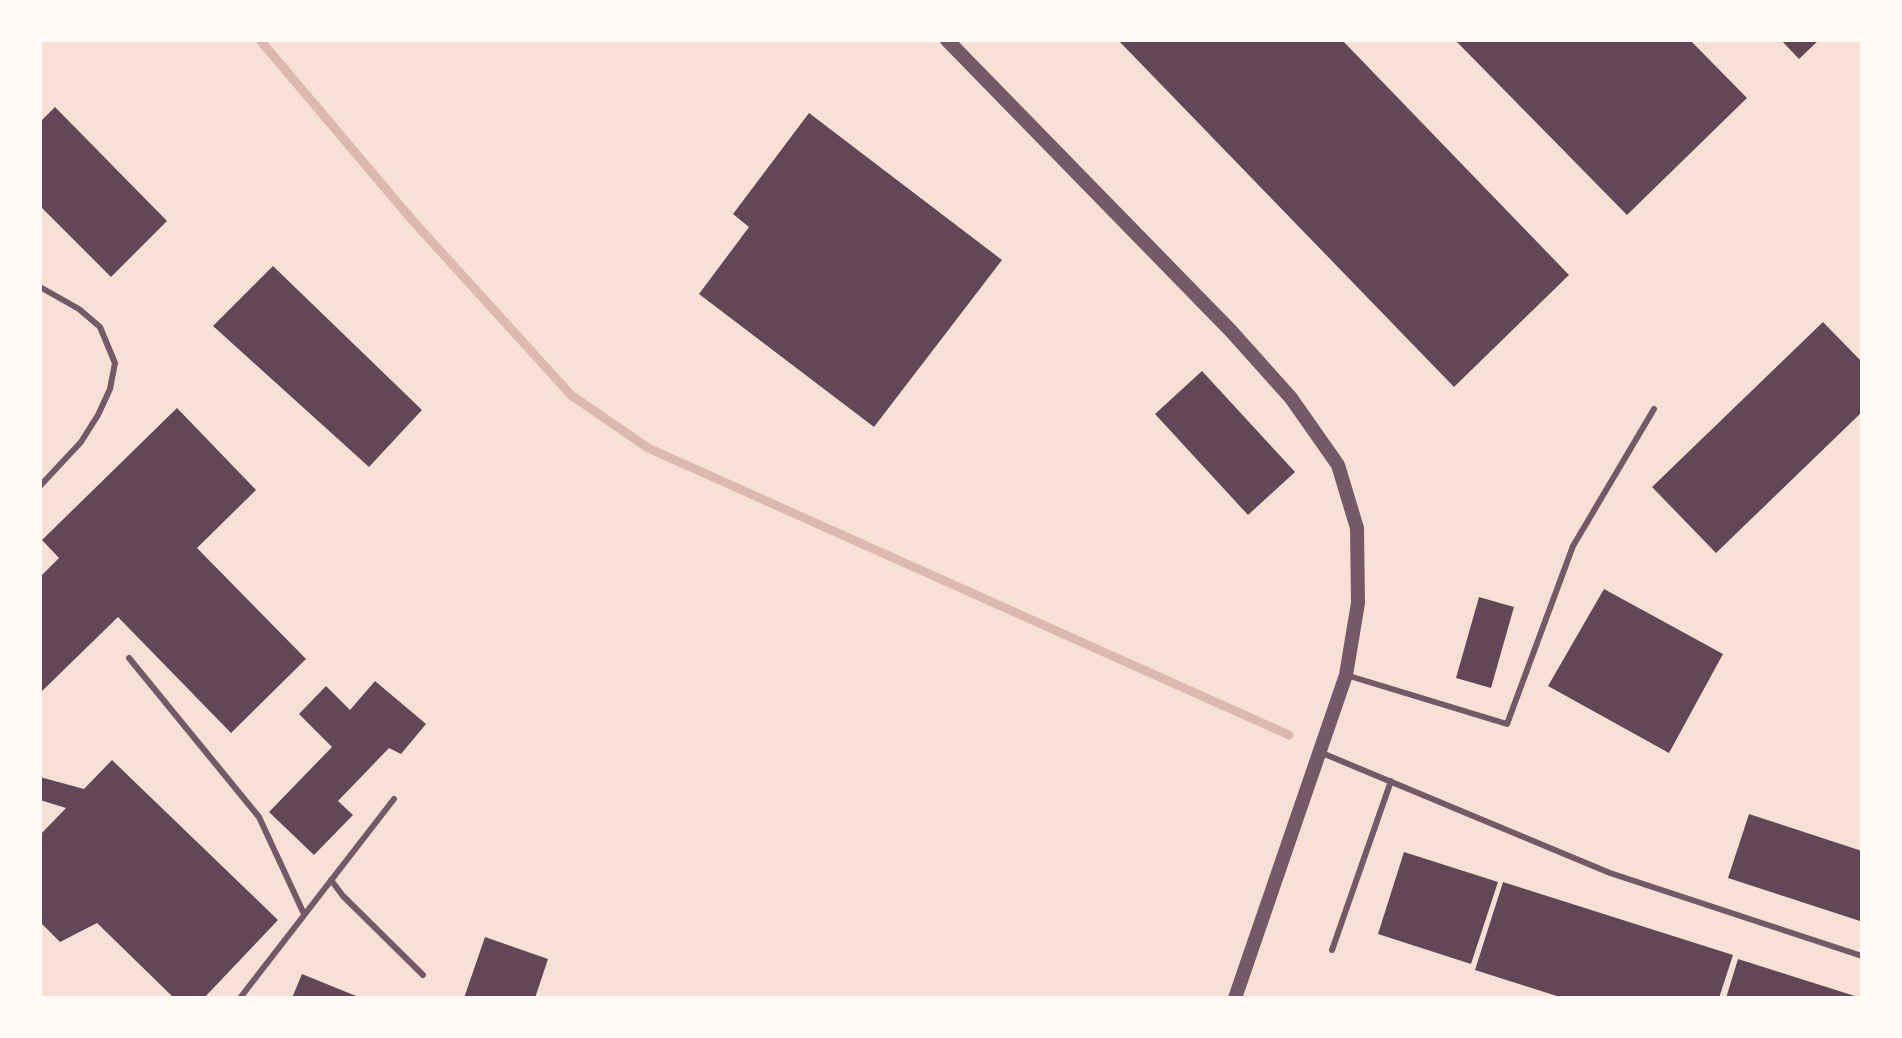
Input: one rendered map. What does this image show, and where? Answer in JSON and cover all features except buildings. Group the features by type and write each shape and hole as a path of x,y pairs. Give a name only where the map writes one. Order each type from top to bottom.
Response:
{"street":[{"path":"947,40 1231,331 1291,398 1338,465 1357,528 1358,603 1346,675 1235,998"}],"lane":[{"path":"40,287 79,309 100,327 115,363 110,389 98,415 81,442 40,486"},
{"path":"1346,675 1507,724 1573,546 1654,409"},
{"path":"129,658 259,817 304,914"},
{"path":"1319,751 1610,873 1862,956"},
{"path":"1332,950 1391,781"},
{"path":"240,998 394,799"},
{"path":"331,880 343,896 423,975"}],"waterway":[{"path":"260,40 413,221 571,395 648,448 1289,735"}]}
